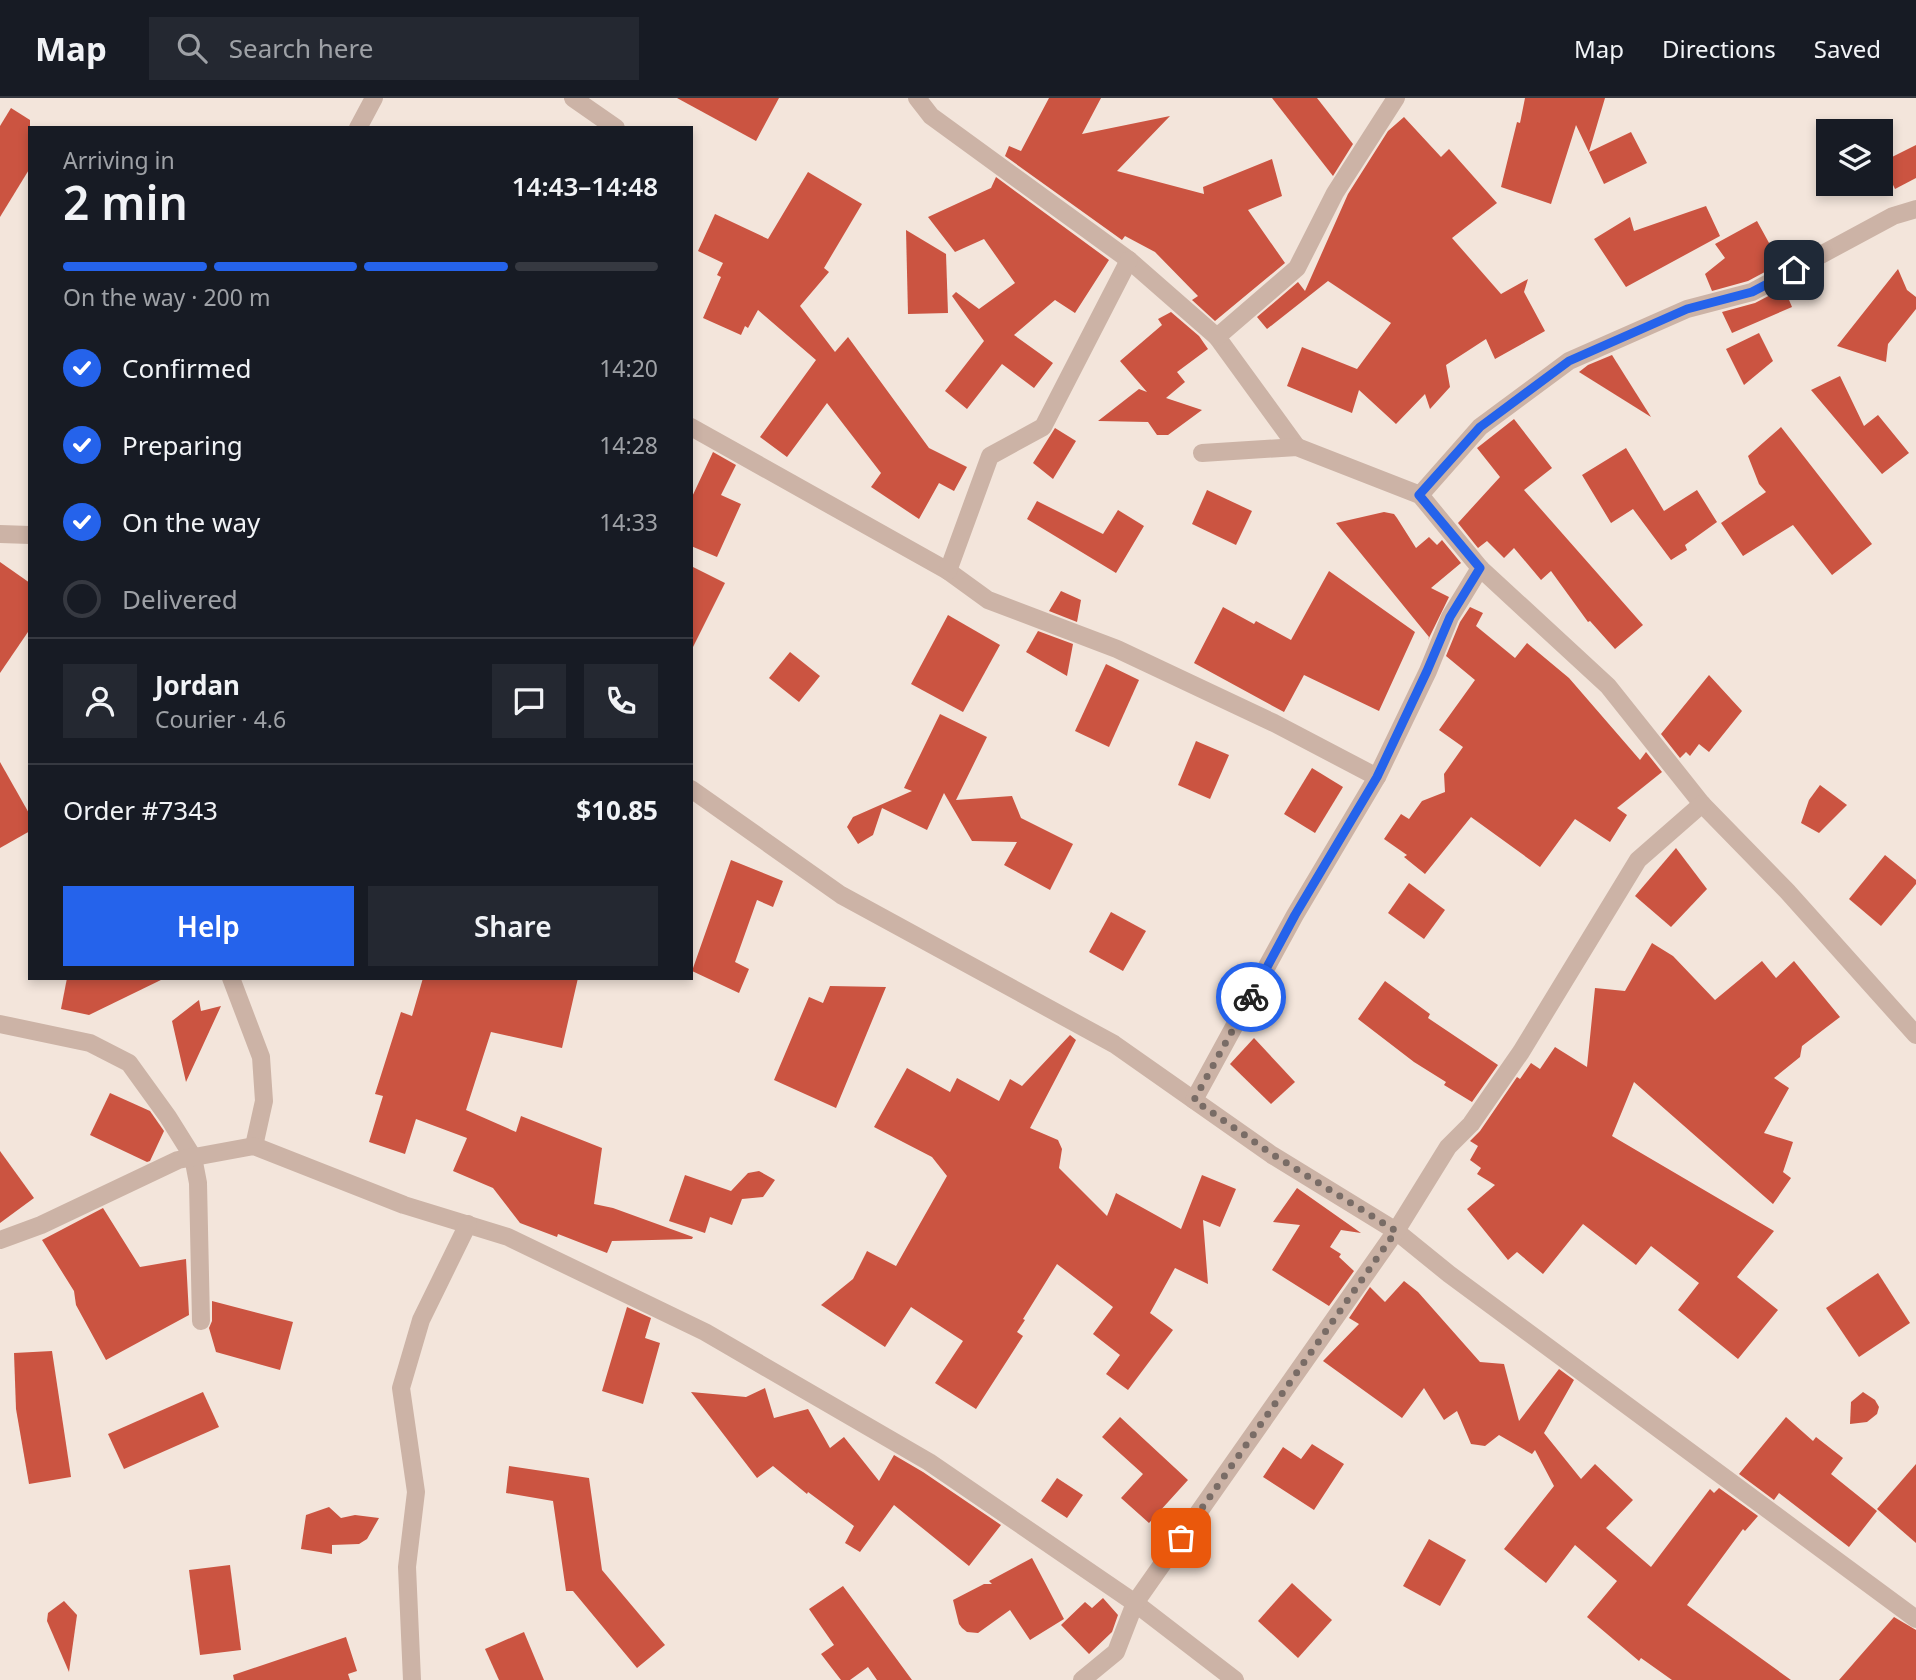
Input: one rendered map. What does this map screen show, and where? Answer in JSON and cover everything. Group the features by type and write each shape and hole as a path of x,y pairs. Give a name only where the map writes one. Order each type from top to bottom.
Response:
{"street":[{"path":"359,126 374,98"},
{"path":"573,98 613,126"},
{"path":"917,98 931,116 1129,260 1217,337 1297,447"},
{"path":"1217,337 1297,268 1335,193 1396,98"},
{"path":"1419,495 1480,427 1569,361 1687,309 1752,292 1893,215 1916,209"},
{"path":"948,571 990,456 1043,427 1129,260"},
{"path":"693,428 948,571 988,600 1117,649 1274,723 1377,777"},
{"path":"1202,453 1297,447 1419,495 1480,568 1608,685 1702,804 1787,891 1916,1035"},
{"path":"0,534 28,535"},
{"path":"1194,1100 1295,915 1377,777 1450,617 1480,568"},
{"path":"693,790 841,895 1114,1044 1272,1154 1396,1231 1449,1274 1916,1619"},
{"path":"1083,1680 1116,1652 1135,1603 1396,1231 1448,1147 1471,1124 1521,1052 1638,860 1702,804"},
{"path":"232,980 261,1057 264,1101 254,1146"},
{"path":"0,1024 90,1043 129,1063 168,1116 193,1157 198,1183 201,1321"},
{"path":"0,1240 41,1225 178,1160 254,1146 404,1205 508,1237 705,1332 929,1462 1135,1603 1236,1680"},
{"path":"412,1680 407,1567 416,1492 401,1388 421,1320 468,1224"}],"building":[{"path":"677,98 779,98 756,141"},
{"path":"1049,98 1101,98 1082,134 1170,116 1117,171 1204,194 1203,187 1272,159 1282,196 1248,210 1285,263 1215,321 1192,300 1198,296 1155,252 1125,236 1122,240 1005,156 1009,146 1021,151"},
{"path":"1272,98 1317,98 1353,144 1333,176"},
{"path":"1525,98 1605,98 1589,152 1631,132 1647,163 1604,184 1576,125 1551,204 1501,187"},
{"path":"11,108 30,120 28,171 0,217 0,126"},
{"path":"1404,117 1441,157 1449,149 1497,203 1452,238 1501,294 1528,279 1524,292 1545,331 1495,359 1486,339 1446,365 1450,387 1430,409 1425,394 1396,424 1359,390 1352,413 1287,386 1302,347 1357,369 1391,323 1328,281 1267,329 1257,317 1298,282 1305,291 1348,194 1388,131"},
{"path":"1916,145 1916,178 1895,189 1893,185 1893,156"},
{"path":"808,172 862,204 824,268 829,272 800,306 835,352 848,337 929,448 967,467 954,491 939,483 919,519 871,487 881,473 827,403 787,457 760,437 816,360 758,310 741,335 703,318 721,277 717,275 723,263 698,251 715,214 768,239"},
{"path":"996,177 1109,260 1075,313 1055,300 1014,335 1053,363 1034,388 1002,364 967,409 945,391 984,341 952,296 956,292 979,309 1015,283 984,239 955,252 928,217 991,188"},
{"path":"1706,206 1720,236 1626,287 1594,239 1630,217 1634,231"},
{"path":"1757,221 1774,252 1771,253 1776,266 1748,281 1712,291 1705,274 1725,258 1715,244"},
{"path":"906,230 946,254 948,313 908,314"},
{"path":"1898,269 1907,290 1916,297 1916,309 1888,344 1886,362 1837,346"},
{"path":"1784,288 1792,307 1732,333 1722,312 1755,303"},
{"path":"1171,312 1199,336 1208,349 1177,372 1185,382 1166,398 1202,410 1168,435 1157,435 1148,422 1098,421 1139,389 1147,392 1120,361 1162,325 1158,319"},
{"path":"1759,333 1773,361 1744,385 1726,349"},
{"path":"1612,355 1651,417 1579,372 1588,365"},
{"path":"1840,376 1864,426 1878,415 1909,453 1882,474 1811,390"},
{"path":"1514,419 1552,468 1524,490 1643,625 1615,649 1590,621 1588,622 1551,571 1541,580 1514,548 1504,558 1487,541 1478,548 1458,523 1500,477 1477,448"},
{"path":"1781,427 1872,544 1832,575 1793,525 1743,556 1721,523 1766,492 1759,484 1748,456"},
{"path":"1055,428 1076,441 1053,479 1033,463"},
{"path":"1626,448 1664,511 1697,490 1717,522 1685,545 1687,550 1671,560 1633,509 1611,523 1582,475"},
{"path":"713,452 736,465 721,495 741,504 717,557 693,547 693,495"},
{"path":"1207,490 1252,511 1236,545 1192,524"},
{"path":"1037,501 1103,534 1118,510 1144,526 1116,573 1027,519"},
{"path":"1384,512 1394,514 1416,548 1429,537 1437,545 1442,540 1461,563 1431,588 1449,597 1428,640 1429,637 1336,523"},
{"path":"0,562 28,582 28,632 0,673"},
{"path":"693,567 725,583 693,647"},
{"path":"1329,571 1415,632 1379,711 1304,675 1284,712 1194,663 1223,607 1291,640"},
{"path":"1061,591 1081,600 1077,622 1049,611"},
{"path":"1470,607 1483,613 1476,626 1515,658 1527,643 1569,678 1640,760 1646,752 1662,772 1617,808 1627,815 1610,842 1575,819 1540,867 1471,817 1425,874 1404,857 1407,855 1384,839 1401,814 1409,819 1422,801 1445,792 1444,774 1463,747 1439,730 1475,680 1446,656 1460,622"},
{"path":"948,615 1000,645 963,712 911,684"},
{"path":"1038,631 1073,644 1067,676 1026,652"},
{"path":"790,652 820,676 799,702 769,678"},
{"path":"1106,664 1139,680 1109,747 1075,731"},
{"path":"1709,675 1742,711 1709,752 1699,744 1690,756 1686,752 1680,758 1661,734"},
{"path":"940,714 987,737 956,800 1012,796 1021,818 1073,844 1050,890 1004,865 1017,842 972,841 944,793 927,830 882,808 873,835 858,844 847,827 853,817 912,791 904,788"},
{"path":"1196,741 1229,755 1210,799 1178,785"},
{"path":"0,762 28,811 28,832 0,848"},
{"path":"1312,768 1343,787 1315,833 1284,814"},
{"path":"1820,785 1847,805 1819,833 1801,823 1809,800"},
{"path":"1676,848 1707,889 1671,927 1635,896"},
{"path":"1885,855 1916,880 1916,884 1881,926 1849,899"},
{"path":"731,860 783,881 773,907 757,900 735,962 749,969 739,993 693,971"},
{"path":"1409,883 1445,910 1424,939 1388,913"},
{"path":"1111,912 1146,931 1123,971 1089,952"},
{"path":"1652,943 1673,956 1715,1000 1762,961 1776,978 1794,961 1840,1017 1802,1046 1800,1057 1774,1078 1789,1088 1764,1133 1793,1142 1783,1172 1791,1178 1773,1204 1634,1082 1612,1136 1774,1231 1737,1277 1778,1310 1738,1359 1678,1310 1699,1283 1651,1246 1636,1265 1583,1224 1543,1274 1517,1252 1508,1260 1467,1209 1495,1185 1477,1174 1481,1168 1470,1160 1478,1146 1470,1141 1480,1131 1517,1077 1520,1079 1531,1063 1540,1069 1555,1047 1587,1067 1595,988 1625,991"},
{"path":"67,980 161,980 89,1015 61,1009"},
{"path":"422,980 578,980 562,1048 491,1032 466,1110 516,1132 521,1116 602,1148 594,1204 613,1208 693,1237 692,1239 612,1241 607,1253 520,1223 493,1188 453,1171 467,1138 416,1119 405,1154 369,1142 383,1096 375,1094 401,1012 412,1016"},
{"path":"1385,981 1430,1014 1428,1018 1498,1065 1472,1102 1444,1085 1446,1082 1414,1062 1358,1019"},
{"path":"830,986 886,987 836,1108 774,1080 809,997 823,1003"},
{"path":"199,1000 201,1011 221,1006 186,1082 172,1021"},
{"path":"1070,1035 1076,1040 1030,1128 1058,1140 1062,1149 1059,1168 1107,1216 1116,1193 1181,1229 1202,1175 1236,1189 1220,1227 1203,1220 1208,1284 1175,1268 1150,1313 1173,1330 1128,1390 1106,1374 1120,1355 1093,1334 1113,1307 1057,1264 1023,1319 1025,1320 1017,1332 1023,1336 976,1409 935,1383 963,1341 911,1307 885,1347 821,1305 853,1279 867,1251 896,1266 947,1176 932,1157 874,1127 907,1068 950,1092 957,1078 999,1101 1010,1079 1022,1086"},
{"path":"1254,1038 1295,1082 1271,1104 1230,1064"},
{"path":"110,1093 150,1111 164,1131 150,1161 147,1162 90,1135"},
{"path":"0,1151 34,1198 0,1223"},
{"path":"759,1171 775,1180 763,1197 742,1199 732,1225 710,1217 705,1233 669,1221 685,1175 731,1191 748,1173"},
{"path":"1297,1188 1361,1233 1341,1230 1330,1247 1341,1254 1339,1257 1354,1271 1329,1306 1272,1270 1300,1225 1273,1222"},
{"path":"103,1208 140,1267 186,1259 189,1315 106,1360 76,1305 74,1291 42,1240"},
{"path":"1878,1273 1910,1323 1859,1357 1826,1308"},
{"path":"1404,1281 1418,1292 1480,1362 1504,1364 1519,1421 1559,1369 1574,1380 1544,1433 1581,1479 1595,1464 1633,1500 1606,1528 1651,1567 1710,1489 1714,1493 1719,1488 1758,1516 1745,1531 1743,1529 1687,1605 1791,1680 1672,1680 1641,1658 1639,1661 1587,1617 1617,1581 1575,1545 1546,1583 1504,1549 1554,1486 1535,1450 1532,1454 1499,1435 1485,1446 1471,1444 1457,1411 1444,1420 1424,1388 1402,1418 1323,1361 1359,1324 1349,1318 1370,1287 1385,1302"},
{"path":"212,1301 293,1322 280,1370 216,1352 209,1328 212,1321"},
{"path":"627,1307 651,1318 645,1338 660,1343 643,1404 602,1391"},
{"path":"52,1351 71,1477 29,1484 16,1409 14,1353"},
{"path":"765,1388 774,1418 808,1409 830,1448 844,1437 879,1481 894,1455 1001,1525 969,1566 894,1505 860,1552 845,1543 854,1526 808,1492 807,1494 773,1466 757,1478 691,1392 746,1397"},
{"path":"203,1392 219,1427 124,1469 108,1434"},
{"path":"1863,1392 1875,1400 1879,1407 1877,1414 1867,1422 1850,1424 1851,1402"},
{"path":"1120,1417 1188,1480 1149,1523 1121,1498 1143,1474 1102,1437"},
{"path":"1786,1417 1813,1441 1816,1437 1843,1458 1831,1474 1877,1511 1849,1547 1779,1493 1774,1500 1739,1474"},
{"path":"1312,1444 1344,1464 1314,1510 1263,1477 1283,1447 1301,1459"},
{"path":"1916,1464 1916,1543 1877,1509"},
{"path":"509,1466 589,1478 602,1570 665,1645 637,1668 573,1591 566,1591 553,1501 506,1493"},
{"path":"1057,1478 1083,1495 1067,1518 1041,1501"},
{"path":"329,1507 341,1518 355,1515 379,1518 367,1539 359,1544 332,1545 332,1554 301,1549 306,1515"},
{"path":"1429,1539 1466,1560 1440,1606 1403,1586"},
{"path":"1032,1558 1064,1619 1030,1640 1010,1610 978,1633 967,1632 962,1628 953,1600 984,1584 992,1584 989,1581"},
{"path":"230,1565 241,1650 200,1655 189,1570"},
{"path":"1292,1583 1332,1620 1298,1658 1258,1621"},
{"path":"843,1586 912,1680 877,1680 868,1667 850,1680 841,1680 821,1654 834,1645 809,1609"},
{"path":"1103,1598 1118,1615 1112,1632 1089,1654 1061,1625 1085,1602 1092,1608"},
{"path":"64,1601 77,1615 69,1672 47,1621 48,1613"},
{"path":"1894,1617 1916,1630 1916,1680 1839,1680"},
{"path":"524,1632 544,1680 499,1680 485,1649"},
{"path":"346,1637 357,1671 348,1674 350,1680 234,1680 233,1675"}],"way so far":[{"path":"1181,1538 1396,1231 1272,1154 1194,1100 1251,997"}],"route":[{"path":"1251,997 1295,915 1377,777 1450,617 1480,568 1419,495 1480,427 1569,361 1687,309 1752,292 1794,270"}]}
